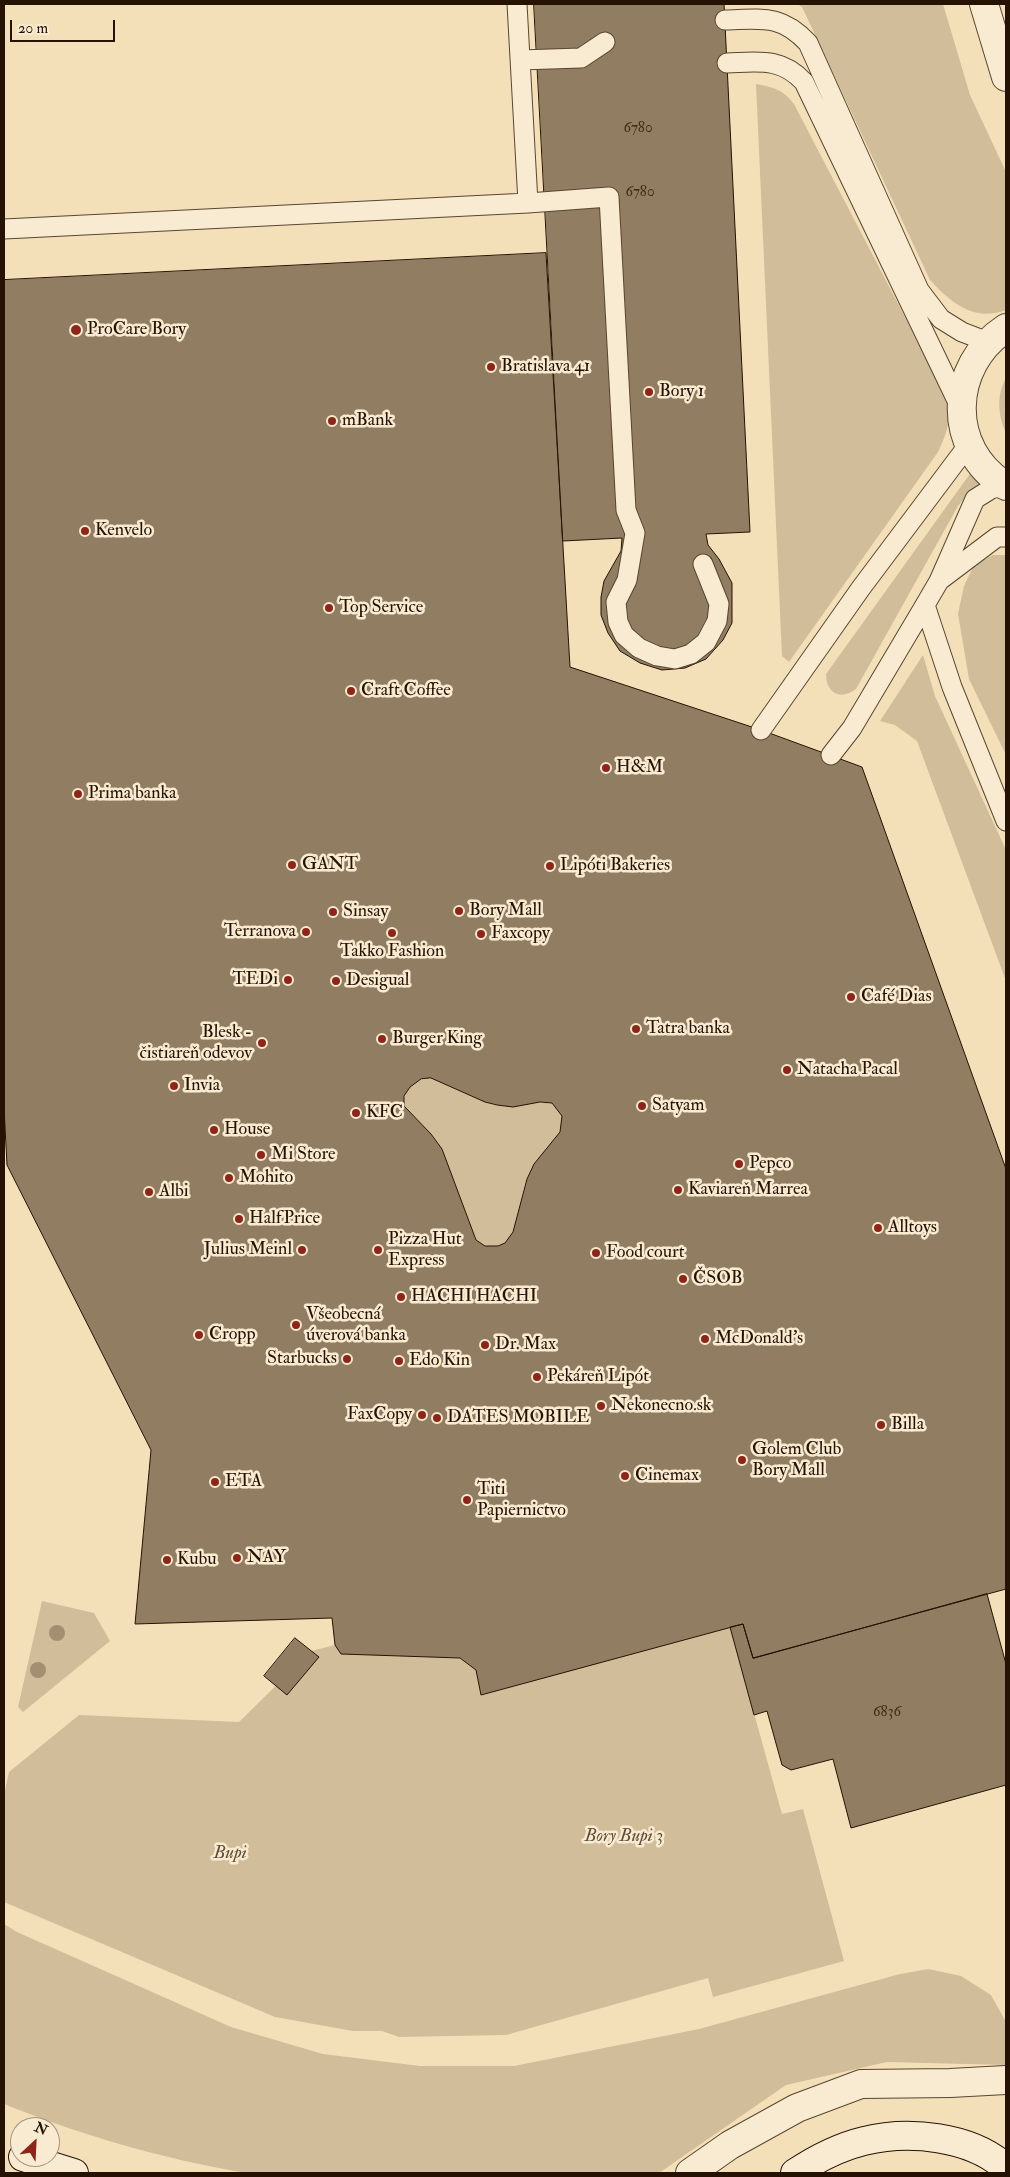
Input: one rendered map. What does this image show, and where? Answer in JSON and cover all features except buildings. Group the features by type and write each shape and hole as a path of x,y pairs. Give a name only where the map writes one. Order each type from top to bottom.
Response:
{"street":[{"path":"984,4 1006,76"},
{"path":"997,335 973,361 966,376 961,409 969,444 982,465 1005,485"},
{"path":"690,2173 730,2145 797,2108 860,2084 950,2084 1006,2080"},
{"path":"795,2173 809,2163 845,2146 864,2141 904,2136 944,2140 963,2145 1004,2164"},
{"path":"55,2167 74,2173"}],"lane":[{"path":"517,4 528,203"},
{"path":"725,20 762,19 784,22 797,31 808,43 919,290 941,319 962,332 997,335"},
{"path":"520,60 581,58 604,42"},
{"path":"727,63 760,62 777,64 793,70 804,82 961,409"},
{"path":"4,229 528,203 609,197 626,510 635,533 627,580 616,602 618,622 624,636 639,648 651,654 675,659 691,654 706,642 716,621 719,604 703,564"},
{"path":"761,730 861,588 969,444"},
{"path":"831,755 852,728 939,581 976,499 991,489 1005,485"},
{"path":"939,581 998,537 1006,537"},
{"path":"925,605 952,687 1006,821"}],"green space":[{"path":"797,4 943,4 970,95 1006,172 1006,310 984,314 973,312 955,303 930,280 802,7"},
{"path":"756,84 778,90 786,95 794,104 943,390 949,414 945,435 938,452 789,662 782,656"},
{"path":"1006,378 1006,433 1001,420 999,398"},
{"path":"972,471 985,485 967,495 958,506 856,689 845,694 839,695 835,693 828,686 826,674"},
{"path":"993,555 1006,555 1006,755 969,679 958,614 964,586 974,565"},
{"path":"923,655 935,696 1006,850 1006,981 917,741 895,725 880,721"},
{"path":"431,1078 447,1083 487,1103 495,1105 510,1106 552,1103 562,1116 561,1128 557,1137 529,1174 516,1224 509,1238 501,1245 490,1246 476,1240 442,1149 431,1134 404,1106 405,1095 411,1086 419,1080"},
{"path":"42,1601 94,1613 110,1641 23,1712 18,1707"},
{"path":"730,1627 782,1814 803,1809 844,1961 713,1997 708,1978 506,2035 399,2037 382,2031 353,2031 275,2017 4,1902 4,1795 9,1772 79,1715 239,1722 311,1651 335,1645 342,1654 460,1658 476,1670 481,1695"},
{"path":"4,1924 17,1932 231,2027 323,2054 420,2066 514,2066 699,2029 900,1974 928,1969 961,1976 991,1995 1006,2022 1006,2065 887,2062 786,2085 659,2173 246,2173 184,2161 123,2145 60,2125 60,2117 38,2117 4,2104"}],"place":[{"name":"ProCare Bory","path":"76,330"},
{"name":"Bratislava 41","path":"491,367"},
{"name":"Bory 1","path":"649,392"},
{"name":"mBank","path":"332,421"},
{"name":"Kenvelo","path":"85,531"},
{"name":"Top Service","path":"329,608"},
{"name":"Craft Coffee","path":"351,691"},
{"name":"H&M","path":"606,768"},
{"name":"Prima banka","path":"78,794"},
{"name":"GANT","path":"292,865"},
{"name":"Lipóti Bakeries","path":"550,866"},
{"name":"Bory Mall","path":"459,911"},
{"name":"Sinsay","path":"333,912"},
{"name":"Terranova","path":"306,932"},
{"name":"Takko Fashion","path":"392,933"},
{"name":"Faxcopy","path":"481,934"},
{"name":"TEDi","path":"288,980"},
{"name":"Desigual","path":"336,981"},
{"name":"Café Dias","path":"851,997"},
{"name":"Tatra banka","path":"636,1029"},
{"name":"Burger King","path":"382,1039"},
{"name":"Blesk - čistiareň odevov","path":"262,1043"},
{"name":"Natacha Pacal","path":"787,1070"},
{"name":"Invia","path":"174,1086"},
{"name":"Satyam","path":"642,1106"},
{"name":"KFC","path":"356,1113"},
{"name":"House","path":"214,1130"},
{"name":"Mi Store","path":"261,1155"},
{"name":"Pepco","path":"739,1164"},
{"name":"Mohito","path":"229,1178"},
{"name":"Kaviareň Marrea","path":"678,1190"},
{"name":"Albi","path":"149,1192"},
{"name":"HalfPrice","path":"239,1219"},
{"name":"Alltoys","path":"878,1228"},
{"name":"Julius Meinl","path":"302,1250"},
{"name":"Pizza Hut Express","path":"378,1250"},
{"name":"Food court","path":"596,1253"},
{"name":"ČSOB","path":"683,1279"},
{"name":"HACHI HACHI","path":"401,1297"},
{"name":"Všeobecná úverová banka","path":"296,1325"},
{"name":"Cropp","path":"199,1335"},
{"name":"McDonald's","path":"705,1339"},
{"name":"Dr. Max","path":"485,1345"},
{"name":"Starbucks","path":"347,1359"},
{"name":"Edo Kin","path":"399,1361"},
{"name":"Pekáreň Lipót","path":"537,1377"},
{"name":"Nekonecno.sk","path":"601,1406"},
{"name":"FaxCopy","path":"422,1415"},
{"name":"DATES MOBILE","path":"437,1418"},
{"name":"Billa","path":"881,1425"},
{"name":"Golem Club Bory Mall","path":"742,1460"},
{"name":"Cinemax","path":"625,1476"},
{"name":"ETA","path":"215,1482"},
{"name":"Titi Papiernictvo","path":"467,1500"},
{"name":"NAY","path":"237,1558"},
{"name":"Kubu","path":"167,1560"}],"park label":[{"name":"Bory Bupi 3","path":"624,1837"},
{"name":"Bupi","path":"230,1854"}]}
